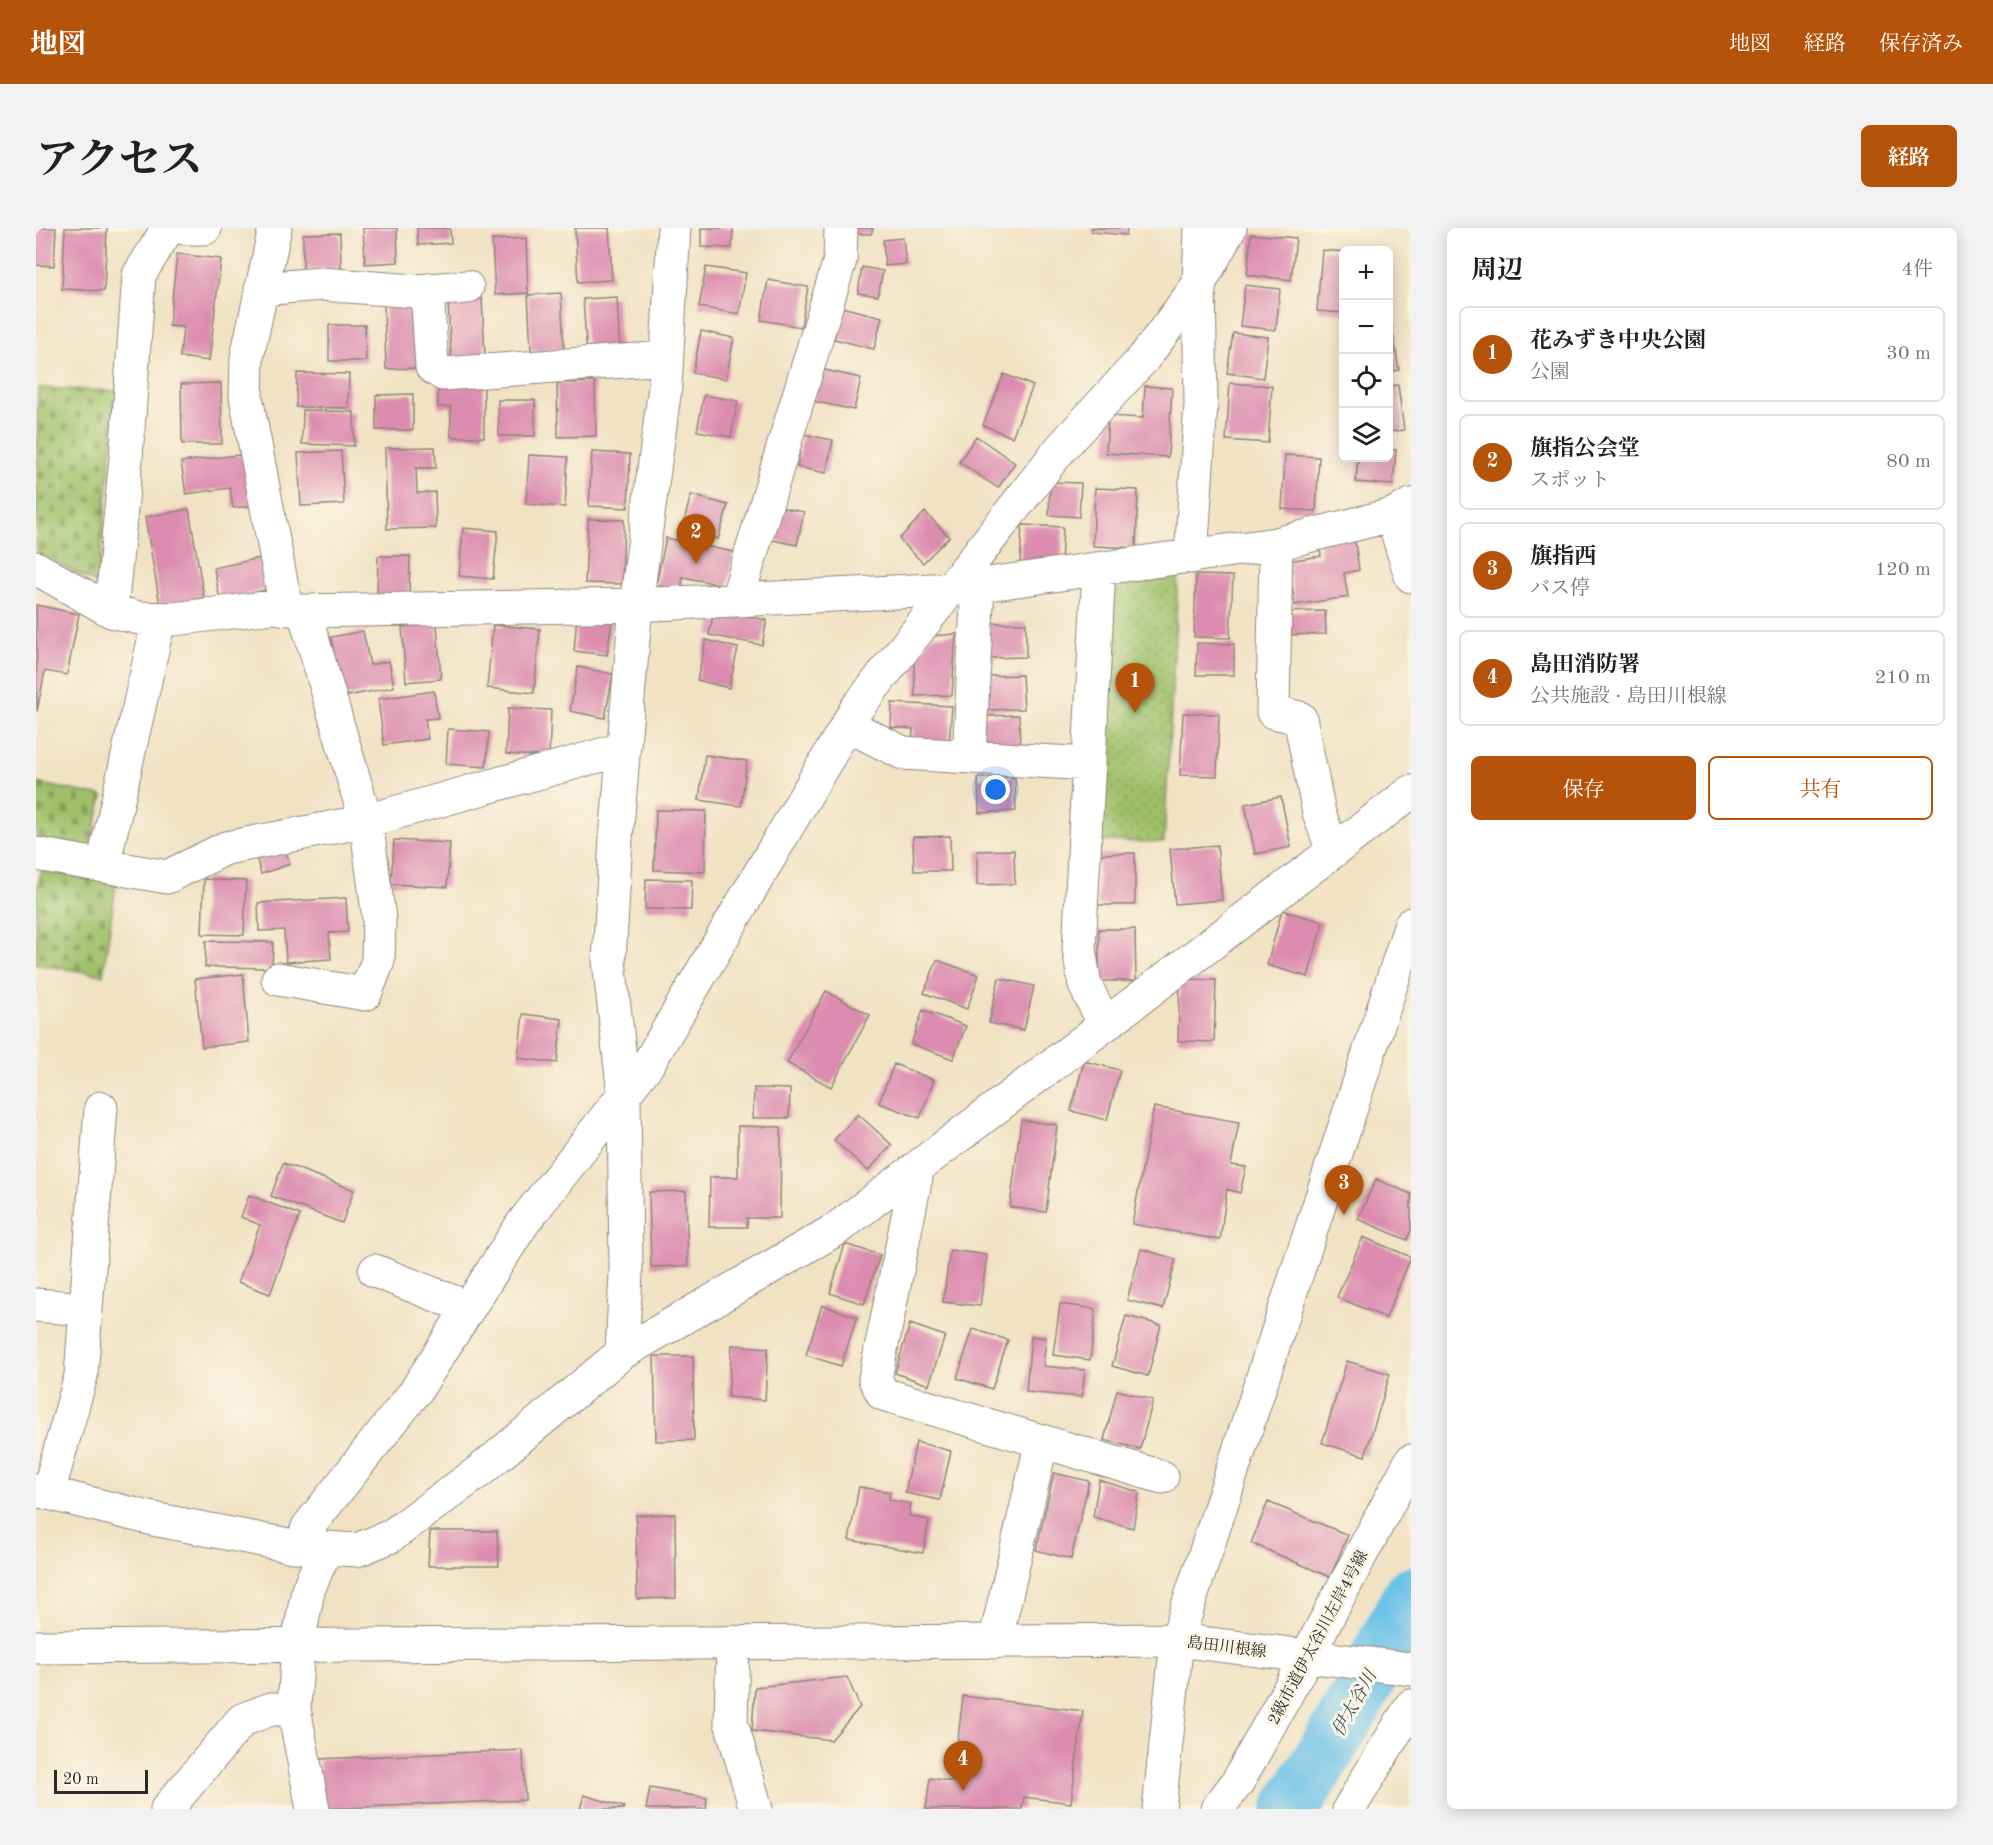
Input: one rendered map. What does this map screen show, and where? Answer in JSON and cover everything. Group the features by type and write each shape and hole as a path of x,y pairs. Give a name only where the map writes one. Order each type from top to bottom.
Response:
{"street":[{"path":"111,611 126,458 139,275 168,228"},
{"path":"184,228 205,228"},
{"path":"275,228 247,357 246,397 295,610 366,821 379,919 378,961 365,994 278,979"},
{"path":"622,1353 626,1272 624,1095 609,961 623,749 636,605 664,387 674,228"},
{"path":"737,600 840,260 841,228"},
{"path":"1191,557 1201,404 1199,284 1202,228"},
{"path":"313,1809 294,1709 298,1644 314,1548 308,1527 415,1392 523,1223 648,1064 857,708 965,587 1061,448 1144,358 1199,284 1230,228"},
{"path":"261,289 321,284 427,290 467,287"},
{"path":"427,290 432,367 443,374 666,358"},
{"path":"36,568 111,611 139,618 159,619 272,607 295,610 636,605 965,587 1276,544 1402,510 1411,576"},
{"path":"1276,544 1273,712 1300,718 1319,813 1333,851"},
{"path":"1099,569 1079,949 1085,984 1105,1025"},
{"path":"965,587 969,757"},
{"path":"103,866 159,619"},
{"path":"847,725 903,753 1089,764"},
{"path":"36,854 167,877 226,848 366,821 623,749"},
{"path":"101,1108 81,1376 42,1491 153,1519 314,1548 357,1550 391,1536 481,1470 622,1353 835,1230 1411,792"},
{"path":"36,1647 1177,1640 1411,924"},
{"path":"918,1167 875,1379 883,1394 1162,1477"},
{"path":"375,1271 469,1308"},
{"path":"36,1305 86,1309"},
{"path":"994,1642 1042,1441"},
{"name":"2級市道伊太谷川左岸4号線","path":"1217,1809 1237,1783 1311,1655 1411,1461"},
{"name":"島田川根線","path":"1159,1809 1177,1640 1411,1669"},
{"path":"734,1642 731,1722 756,1809"},
{"path":"1349,1809 1411,1706"},
{"path":"167,1809 242,1720 271,1708 294,1709"}],"green space":[{"path":"38,388 117,391 98,584 36,552"},
{"path":"1178,578 1164,842 1092,841 1108,585"},
{"path":"36,783 103,796 88,856 36,844"},
{"path":"42,870 116,884 103,975 36,964 36,891"}],"building":[{"path":"36,228 56,228 54,266 36,265"},
{"path":"65,228 107,228 104,291 62,289"},
{"path":"363,228 397,228 398,262 365,264"},
{"path":"417,228 450,228 451,243 418,245"},
{"path":"575,228 609,228 612,280 578,282"},
{"path":"701,228 733,228 732,248 701,247"},
{"path":"852,228 873,228 871,234 852,234"},
{"path":"1092,228 1127,228 1126,235 1092,232"},
{"path":"340,233 341,269 303,270 303,234"},
{"path":"1251,234 1296,238 1291,280 1247,275"},
{"path":"526,238 528,293 495,295 492,240"},
{"path":"903,238 906,264 885,266 883,240"},
{"path":"1322,250 1339,252 1339,313 1317,311"},
{"path":"177,254 221,259 209,361 180,357 183,327 169,326"},
{"path":"706,267 746,273 739,314 699,307"},
{"path":"862,267 883,271 878,296 858,293"},
{"path":"768,280 808,287 801,327 761,320"},
{"path":"1245,285 1280,289 1276,330 1240,326"},
{"path":"561,293 564,349 531,351 528,295"},
{"path":"617,297 620,353 587,355 583,299"},
{"path":"482,299 485,355 451,357 448,302"},
{"path":"417,304 419,368 386,369 384,305"},
{"path":"841,307 882,317 874,349 834,339"},
{"path":"329,325 365,325 366,361 329,361"},
{"path":"701,331 734,338 726,379 693,373"},
{"path":"1393,332 1399,370 1393,371"},
{"path":"1233,333 1268,337 1263,378 1227,373"},
{"path":"820,369 861,378 854,410 813,401"},
{"path":"297,373 349,374 348,408 296,407"},
{"path":"1004,374 1033,386 1012,437 983,425"},
{"path":"484,382 484,437 451,437 451,407 438,407 438,383"},
{"path":"595,382 596,436 558,437 557,383"},
{"path":"221,383 222,444 182,444 181,384"},
{"path":"1230,383 1272,386 1268,443 1226,440"},
{"path":"1398,385 1404,430 1393,431 1393,408 1393,386"},
{"path":"1145,386 1172,388 1168,457 1106,453 1108,416 1143,418"},
{"path":"413,394 413,430 376,430 376,395"},
{"path":"704,395 738,401 731,437 697,431"},
{"path":"498,400 535,400 535,436 499,436"},
{"path":"303,410 354,412 354,446 302,444"},
{"path":"803,434 833,440 826,473 797,467"},
{"path":"976,436 1015,463 998,488 959,462"},
{"path":"435,447 436,468 416,468 417,493 435,492 436,528 387,529 385,448"},
{"path":"1393,450 1396,450 1393,485 1356,482 1358,462 1393,462"},
{"path":"341,451 344,504 301,506 298,453"},
{"path":"592,452 630,454 628,508 589,506"},
{"path":"246,454 253,506 233,508 230,488 186,494 181,462"},
{"path":"529,455 568,457 565,507 526,504"},
{"path":"1285,455 1319,457 1316,511 1282,509"},
{"path":"1050,482 1081,483 1079,517 1049,515"},
{"path":"1095,488 1138,490 1136,548 1093,546"},
{"path":"691,495 728,505 718,539 682,529"},
{"path":"775,506 804,512 797,545 768,539"},
{"path":"189,509 204,598 160,605 145,517"},
{"path":"925,512 949,537 923,563 899,539"},
{"path":"588,519 624,520 622,584 585,583"},
{"path":"1022,525 1063,527 1061,565 1020,563"},
{"path":"463,528 498,531 493,579 459,576"},
{"path":"1354,534 1359,570 1344,573 1348,597 1295,605 1288,561 1321,556 1319,540"},
{"path":"666,538 734,552 727,586 683,577 681,590 656,585"},
{"path":"378,556 410,556 409,596 377,596"},
{"path":"260,558 266,590 220,600 214,568"},
{"path":"1196,575 1233,576 1230,638 1194,637"},
{"path":"36,605 79,614 67,675 45,671 37,711"},
{"path":"714,610 767,620 762,645 709,635"},
{"path":"1325,611 1326,634 1284,635 1283,612"},
{"path":"577,616 612,619 607,655 574,651"},
{"path":"989,623 1026,623 1026,657 990,658"},
{"path":"437,624 441,679 406,682 402,627"},
{"path":"493,625 540,629 534,693 487,688"},
{"path":"363,631 370,665 389,661 394,687 342,697 331,637"},
{"path":"956,634 952,695 915,696 914,662 931,636"},
{"path":"706,640 738,648 729,688 697,680"},
{"path":"1197,643 1234,644 1234,675 1196,675"},
{"path":"578,667 613,674 605,718 570,711"},
{"path":"1022,675 1024,709 986,710 986,676"},
{"path":"434,691 438,718 425,719 428,739 384,745 378,699"},
{"path":"892,703 952,706 949,746 912,744 913,729 891,727"},
{"path":"508,708 551,710 549,757 506,754"},
{"path":"1183,713 1219,714 1217,776 1180,775"},
{"path":"1019,715 1020,749 983,750 982,716"},
{"path":"448,729 489,732 486,767 446,764"},
{"path":"705,755 747,761 741,806 699,800"},
{"path":"1015,777 1016,811 979,813 978,778"},
{"path":"1281,797 1291,847 1255,854 1245,804"},
{"path":"656,810 706,811 705,872 654,870"},
{"path":"950,836 951,871 914,871 913,837"},
{"path":"394,840 450,843 447,887 391,884"},
{"path":"283,841 290,864 261,874 254,850"},
{"path":"1217,845 1222,900 1175,904 1170,849"},
{"path":"1014,850 1015,884 977,885 977,851"},
{"path":"1135,853 1135,905 1098,905 1098,854"},
{"path":"204,879 246,881 244,935 202,934"},
{"path":"646,879 692,880 691,910 645,909"},
{"path":"346,898 348,932 329,933 331,959 286,962 284,930 259,931 258,903"},
{"path":"1282,910 1323,922 1308,977 1267,965"},
{"path":"1099,929 1135,929 1136,981 1099,981"},
{"path":"206,941 273,942 272,968 205,967"},
{"path":"937,960 979,975 967,1009 924,993"},
{"path":"243,974 249,1042 202,1047 195,979"},
{"path":"999,978 1034,986 1024,1030 989,1023"},
{"path":"1180,979 1216,980 1214,1042 1178,1041"},
{"path":"826,991 870,1015 831,1087 787,1063"},
{"path":"923,1010 966,1026 953,1059 911,1044"},
{"path":"523,1014 562,1019 557,1063 518,1058"},
{"path":"1084,1061 1120,1070 1107,1120 1071,1111"},
{"path":"894,1064 934,1080 920,1118 879,1103"},
{"path":"754,1088 790,1089 789,1118 753,1118"},
{"path":"1154,1107 1239,1122 1231,1165 1246,1167 1240,1193 1227,1189 1220,1240 1132,1224"},
{"path":"858,1114 892,1145 868,1171 834,1140"},
{"path":"1021,1120 1057,1125 1046,1212 1010,1207"},
{"path":"738,1126 781,1127 780,1218 747,1218 747,1227 709,1227 710,1177 738,1177"},
{"path":"283,1163 354,1190 342,1223 271,1196"},
{"path":"1376,1179 1411,1194 1411,1230 1407,1240 1358,1219"},
{"path":"686,1191 688,1266 651,1267 649,1192"},
{"path":"249,1195 300,1215 270,1294 238,1282 260,1225 241,1217"},
{"path":"1363,1237 1411,1257 1386,1318 1337,1297"},
{"path":"845,1244 880,1255 864,1304 830,1293"},
{"path":"1141,1249 1176,1259 1163,1309 1127,1300"},
{"path":"950,1250 987,1255 980,1306 943,1302"},
{"path":"1060,1304 1096,1309 1090,1360 1053,1355"},
{"path":"822,1305 857,1317 841,1366 806,1355"},
{"path":"1126,1316 1161,1325 1148,1376 1112,1366"},
{"path":"910,1324 945,1336 929,1385 895,1373"},
{"path":"973,1329 1008,1340 992,1389 957,1378"},
{"path":"1031,1336 1046,1338 1043,1366 1085,1370 1082,1397 1026,1392"},
{"path":"732,1345 768,1348 765,1400 728,1397"},
{"path":"654,1356 693,1356 694,1440 656,1441"},
{"path":"1347,1361 1390,1374 1365,1456 1322,1443"},
{"path":"1117,1390 1153,1400 1140,1449 1104,1440"},
{"path":"916,1442 951,1451 940,1500 905,1493"},
{"path":"1054,1473 1089,1481 1071,1559 1036,1550"},
{"path":"1099,1480 1139,1492 1133,1528 1093,1517"},
{"path":"859,1487 890,1492 889,1500 911,1504 909,1516 929,1520 923,1553 849,1540"},
{"path":"1268,1502 1348,1535 1330,1577 1251,1543"},
{"path":"675,1514 676,1598 637,1599 636,1515"},
{"path":"430,1531 497,1531 499,1566 428,1566"},
{"path":"847,1677 860,1707 831,1740 752,1731 755,1687"},
{"path":"963,1696 1083,1711 1071,1803 1024,1797 1022,1809 926,1809 930,1778 953,1782"},
{"path":"523,1750 525,1800 321,1809 319,1759"},
{"path":"650,1788 707,1798 706,1809 646,1809"},
{"path":"584,1795 624,1807 623,1809 580,1809"}],"waterway":[{"name":"伊太谷川","path":"1291,1809 1354,1705 1411,1595"}],"place":[{"name":"旗指公会堂","path":"696,564"},
{"name":"花みずき中央公園","path":"1135,713"},
{"name":"旗指西","path":"1344,1215"},
{"name":"島田消防署","path":"963,1791"}]}
